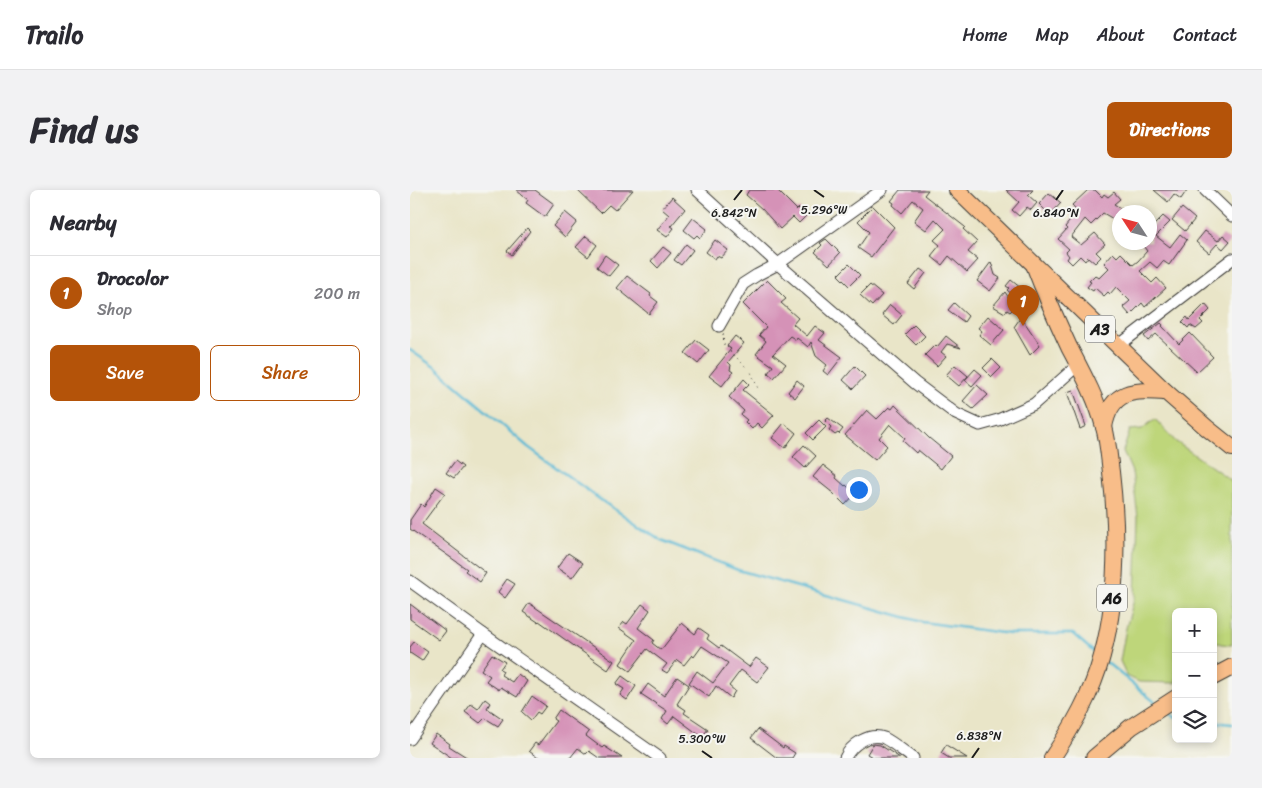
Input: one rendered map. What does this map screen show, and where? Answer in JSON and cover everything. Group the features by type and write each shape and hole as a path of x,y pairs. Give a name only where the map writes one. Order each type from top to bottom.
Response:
{"highway":[{"name":"A3","path":"957,190 1166,392 1232,448"},
{"name":"A6","path":"1035,267 1104,427 1115,506 1116,550 1109,623 1102,656 1092,686 1077,719 1052,758"},
{"path":"1104,427 1106,416 1110,409 1124,395 1139,390 1166,392"},
{"path":"1217,675 1232,667"},
{"path":"1094,758 1131,727 1172,701"}],"street":[{"path":"697,190 778,264 915,383 956,414 980,425 998,420 1034,404 1078,365"},
{"path":"719,326 743,284 757,274 778,264 882,190"},
{"path":"1205,190 1232,216"},
{"path":"1118,346 1232,259"},
{"path":"410,581 660,758"},
{"path":"410,739 483,634"},
{"path":"845,758 848,751 859,742 867,738 882,737 913,758"}],"path":[{"path":"719,326 724,336 724,345 751,372 759,390"}],"green space":[{"path":"1155,419 1175,441 1232,481 1232,645 1217,642 1217,608 1172,608 1172,683 1139,682 1127,676 1120,661 1126,628 1135,596 1138,517 1132,472 1123,451 1130,430 1142,429"}],"building":[{"path":"516,190 535,190 554,204 545,217 526,203 528,200"},
{"path":"577,190 633,190 615,210 609,205 601,213"},
{"path":"749,190 777,190 797,210 799,208 806,216 799,223 793,217 780,229 746,195"},
{"path":"900,190 928,190 924,195 965,227 963,229 977,242 968,252 978,260 967,272 949,256 942,265 931,256 940,245 934,240 945,229 935,219 926,230 914,221 923,208 913,200 902,213 891,201"},
{"path":"1006,190 1033,190 1028,195 1037,203 1031,210 1027,207 1019,216 1012,210 1019,202"},
{"path":"1088,190 1095,190 1102,197 1104,194 1108,197 1114,192 1120,199 1114,204 1116,205 1112,205 1112,218 1103,213 1091,225 1085,219 1071,237 1081,245 1095,233 1105,244 1096,252 1101,257 1095,263 1088,257 1085,261 1080,256 1072,264 1067,259 1069,256 1066,252 1069,249 1058,239 1067,229 1065,227 1073,217 1070,215 1075,208 1072,205"},
{"path":"1154,190 1187,190 1181,199 1174,194 1168,202"},
{"path":"1049,193 1061,203 1050,215 1039,204"},
{"path":"672,197 685,209 671,226 674,228 667,237 657,230 669,215 662,209"},
{"path":"873,206 894,227 871,257 858,248 869,232 858,221"},
{"path":"1182,208 1195,219 1185,231 1172,220"},
{"path":"565,212 577,222 565,237 553,226"},
{"path":"1163,216 1170,222 1157,235 1157,222"},
{"path":"693,218 707,229 700,238 697,235 694,238 684,230"},
{"path":"527,228 530,231 512,255 507,251"},
{"path":"1205,231 1218,241 1223,235 1230,241 1223,249 1217,244 1209,253 1196,242"},
{"path":"1180,234 1187,240 1169,265 1163,261 1157,268 1150,262 1140,271 1152,283 1157,278 1166,288 1145,307 1142,303 1130,315 1123,307 1130,301 1116,287 1110,294 1108,292 1104,296 1095,288 1093,291 1087,287 1091,282 1089,281 1095,275 1099,278 1109,268 1104,263 1113,253 1117,257 1121,253 1133,265 1147,251 1157,250 1157,237 1170,247"},
{"path":"586,236 597,245 588,257 576,247"},
{"path":"826,239 840,253 829,265 815,252 822,245 820,243"},
{"path":"715,240 728,250 721,258 717,256 715,259 706,252"},
{"path":"686,244 693,250 681,265 674,260"},
{"path":"663,247 671,253 658,268 651,261"},
{"path":"605,255 618,265 609,276 597,267"},
{"path":"991,262 995,275 1000,278 990,291 977,281"},
{"path":"849,264 860,275 849,286 838,275"},
{"path":"920,269 926,273 914,289 908,284"},
{"path":"627,276 651,294 650,296 658,302 649,314 617,288"},
{"path":"767,280 786,299 781,303 798,318 793,324 807,336 815,326 825,333 819,340 842,357 828,375 823,371 827,365 816,356 811,342 808,347 797,338 796,340 790,336 773,354 786,364 774,378 768,373 773,366 756,354 766,341 759,335 766,327 743,304"},
{"path":"1011,280 1027,293 1020,301 1007,290 1009,288 1006,286"},
{"path":"870,285 882,295 872,306 860,295"},
{"path":"1005,292 1015,307 1010,312 1007,310 1005,313 993,306"},
{"path":"954,303 968,316 964,322 948,310"},
{"path":"1205,304 1210,310 1200,320 1203,323 1196,329 1190,325 1188,328 1182,322 1187,317 1189,320"},
{"path":"890,305 902,315 894,325 882,315"},
{"path":"988,316 1004,330 991,345 979,335 982,331 978,328"},
{"path":"1021,317 1040,345 1030,355 1014,327"},
{"path":"1161,323 1179,344 1190,333 1213,357 1197,372 1156,334 1148,341 1144,336"},
{"path":"914,325 925,336 916,345 905,334"},
{"path":"735,336 744,343 728,362 731,365 730,370 733,372 722,386 709,376 731,349 727,346"},
{"path":"946,336 961,348 947,344 941,352 946,356 937,366 925,355 935,345 937,347"},
{"path":"696,340 709,350 698,364 685,353"},
{"path":"992,359 1001,368 992,377 983,368"},
{"path":"955,365 968,376 959,386 946,375"},
{"path":"855,366 865,376 853,389 843,380"},
{"path":"975,369 982,375 972,386 965,380"},
{"path":"744,379 749,384 743,390 774,415 762,428 757,423 752,429 745,422 747,420 741,415 744,411 729,397"},
{"path":"797,380 804,386 795,398 788,392"},
{"path":"977,385 988,395 973,409 963,401"},
{"path":"1073,390 1086,426 1080,429 1067,392"},
{"path":"895,405 929,438 951,456 941,469 918,450 916,453 903,441 905,438 890,424 879,438 887,446 875,460 845,435 867,410 877,419 889,407 892,409"},
{"path":"828,418 843,429 839,434 835,435 829,430 831,427 825,421"},
{"path":"819,420 826,427 813,440 806,433"},
{"path":"784,423 796,433 785,448 772,438"},
{"path":"804,445 816,456 805,468 793,457"},
{"path":"455,461 463,467 454,478 446,473"},
{"path":"823,465 855,494 845,505 813,477"},
{"path":"436,487 445,493 422,524 486,573 480,582 465,571 467,569 410,529 410,520 421,504 424,507"},
{"path":"568,553 583,563 572,578 557,568"},
{"path":"507,579 515,584 505,598 498,592"},
{"path":"529,603 614,661 608,670 539,621 523,612"},
{"path":"410,604 446,631 439,640 410,619"},
{"path":"642,604 650,610 638,628 654,640 652,643 661,650 682,623 695,634 699,628 709,635 707,639 719,648 721,646 749,667 756,658 769,667 757,682 741,670 729,686 735,691 731,698 716,686 709,697 689,683 697,671 713,683 728,663 702,646 694,657 692,655 684,665 677,660 667,673 662,670 667,664 647,649 630,671 620,664 636,640 619,628 624,622 627,624"},
{"path":"414,642 428,652 422,661 410,653 410,647"},
{"path":"492,654 505,662 500,669 503,671 501,675 512,682 518,674 527,681 517,697 501,687 499,690 486,681 490,676 481,670"},
{"path":"622,676 636,686 627,700 620,695 624,689 616,684"},
{"path":"677,677 689,685 677,704 686,710 684,713 708,729 702,737 674,716 668,724 662,719 667,711 641,694 648,684 664,696"},
{"path":"532,696 546,706 540,714 537,712 531,720 522,712"},
{"path":"485,699 490,703 487,708 503,719 498,726 485,718 480,723 465,712 471,704 478,709"},
{"path":"559,710 589,732 586,736 602,748 604,746 622,758 599,758 589,751 586,754 578,748 570,758 538,758 529,751 535,743 538,745 556,721 553,719"},
{"path":"758,729 783,748 784,746 795,753 792,758 777,758 751,738"},
{"path":"436,734 450,744 449,746 468,758 452,758 430,743"},
{"path":"873,744 880,745 900,758 874,758 867,754"},
{"path":"946,745 967,758 949,758 941,753"}],"waterway":[{"path":"410,350 436,368 528,447 605,503 661,540 738,570 922,622 1010,634 1073,634 1096,654"},
{"path":"1106,662 1156,703"},
{"path":"1166,711 1172,715"},
{"path":"1217,722 1232,724"}],"place":[{"name":"Drocolor","path":"1023,326"}]}
